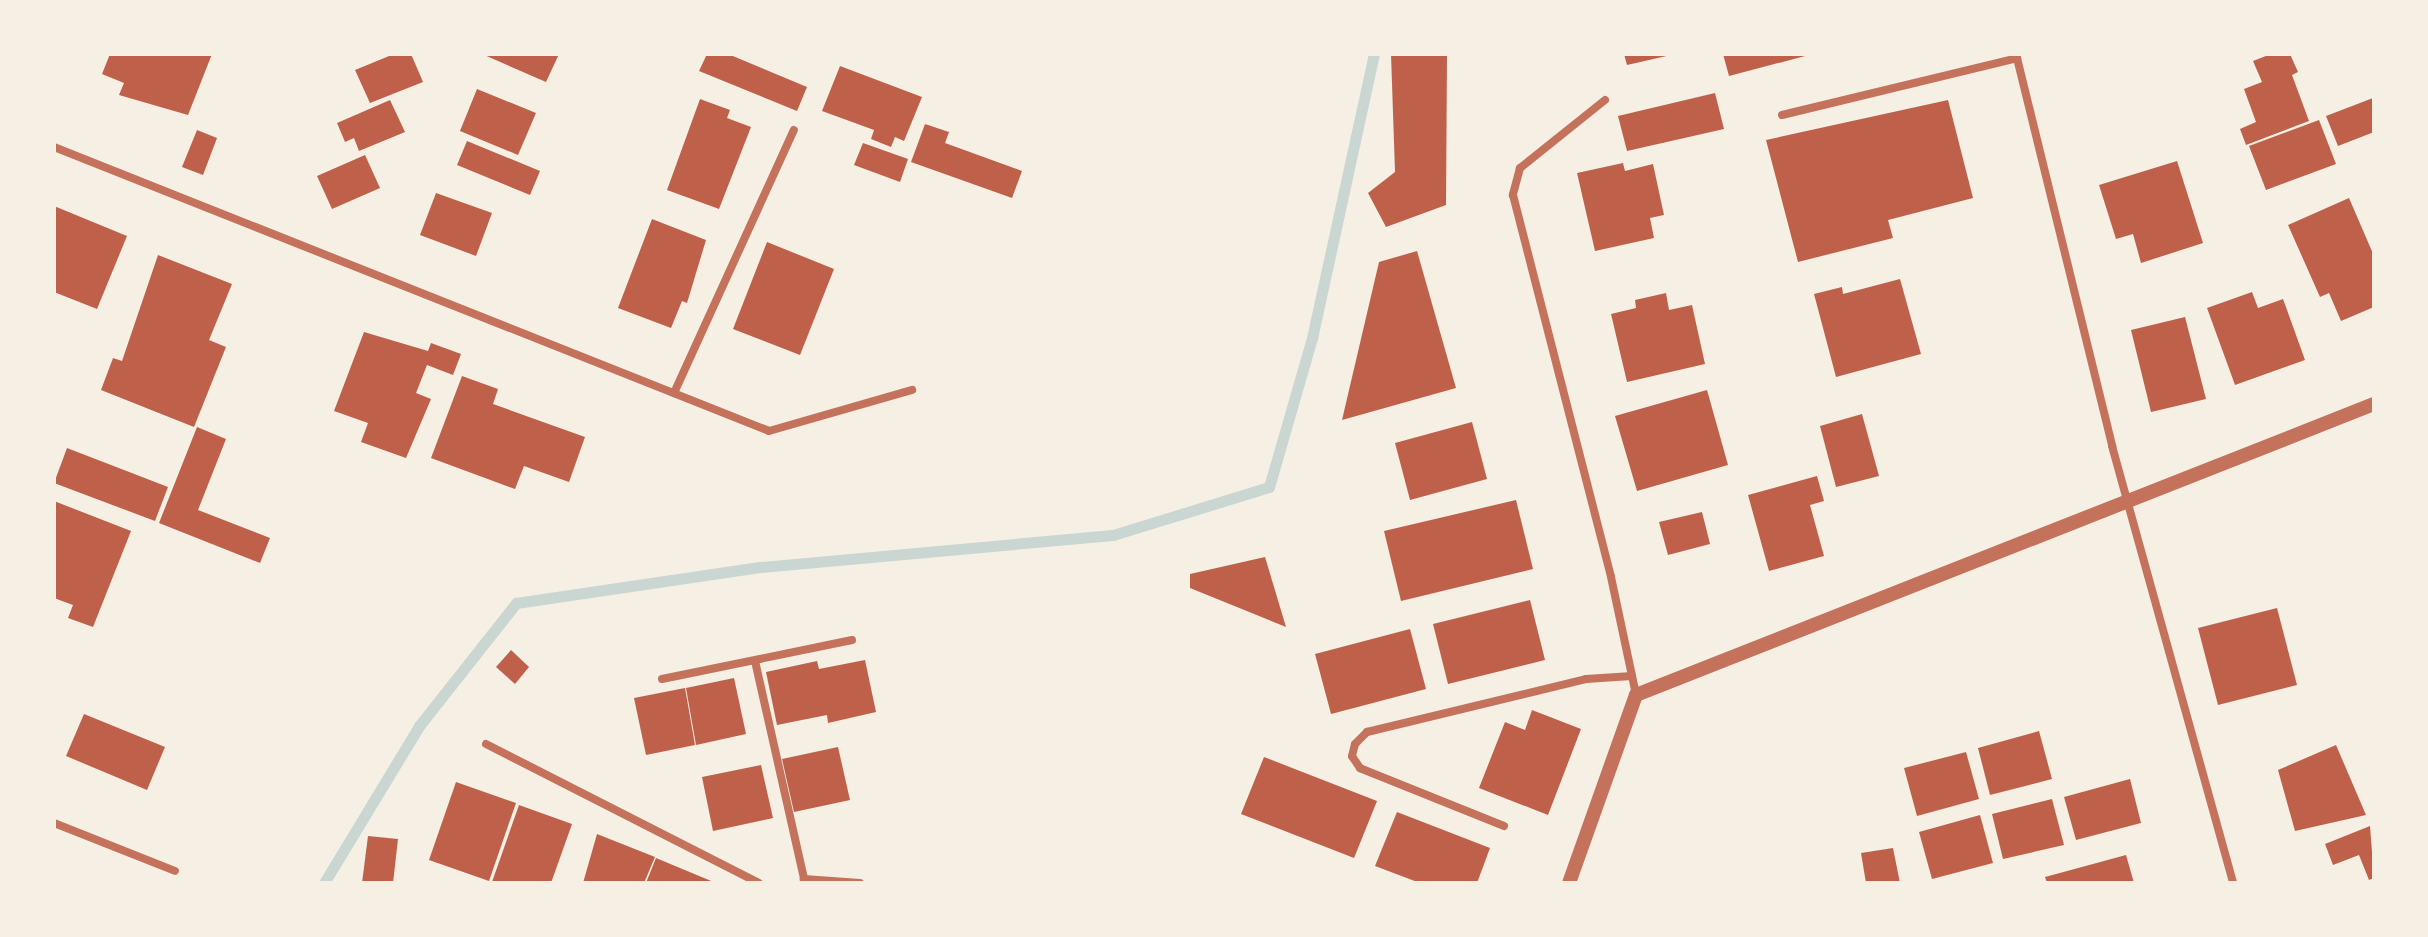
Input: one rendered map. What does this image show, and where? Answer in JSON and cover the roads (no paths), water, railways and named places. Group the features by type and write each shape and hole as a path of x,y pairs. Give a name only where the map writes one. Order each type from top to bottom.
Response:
{"street":[{"path":"1782,115 2016,56 2112,446 2131,501 2233,883"},
{"path":"1569,883 1636,695 1513,195 1520,168 1605,100"},
{"path":"674,393 794,130"},
{"path":"54,147 777,432 912,390"},
{"path":"1636,695 2374,404"},
{"path":"662,679 852,640"},
{"path":"755,661 804,879"},
{"path":"1504,826 1360,768 1352,756 1355,744 1382,729 1586,679 1632,676"},
{"path":"486,744 759,883"},
{"path":"54,823 175,871"},
{"path":"804,879 816,883"},
{"path":"804,879 860,883"}],"waterway":[{"path":"324,883 419,726 516,603 761,567 1113,535 1269,487 1312,338 1374,54"}]}
